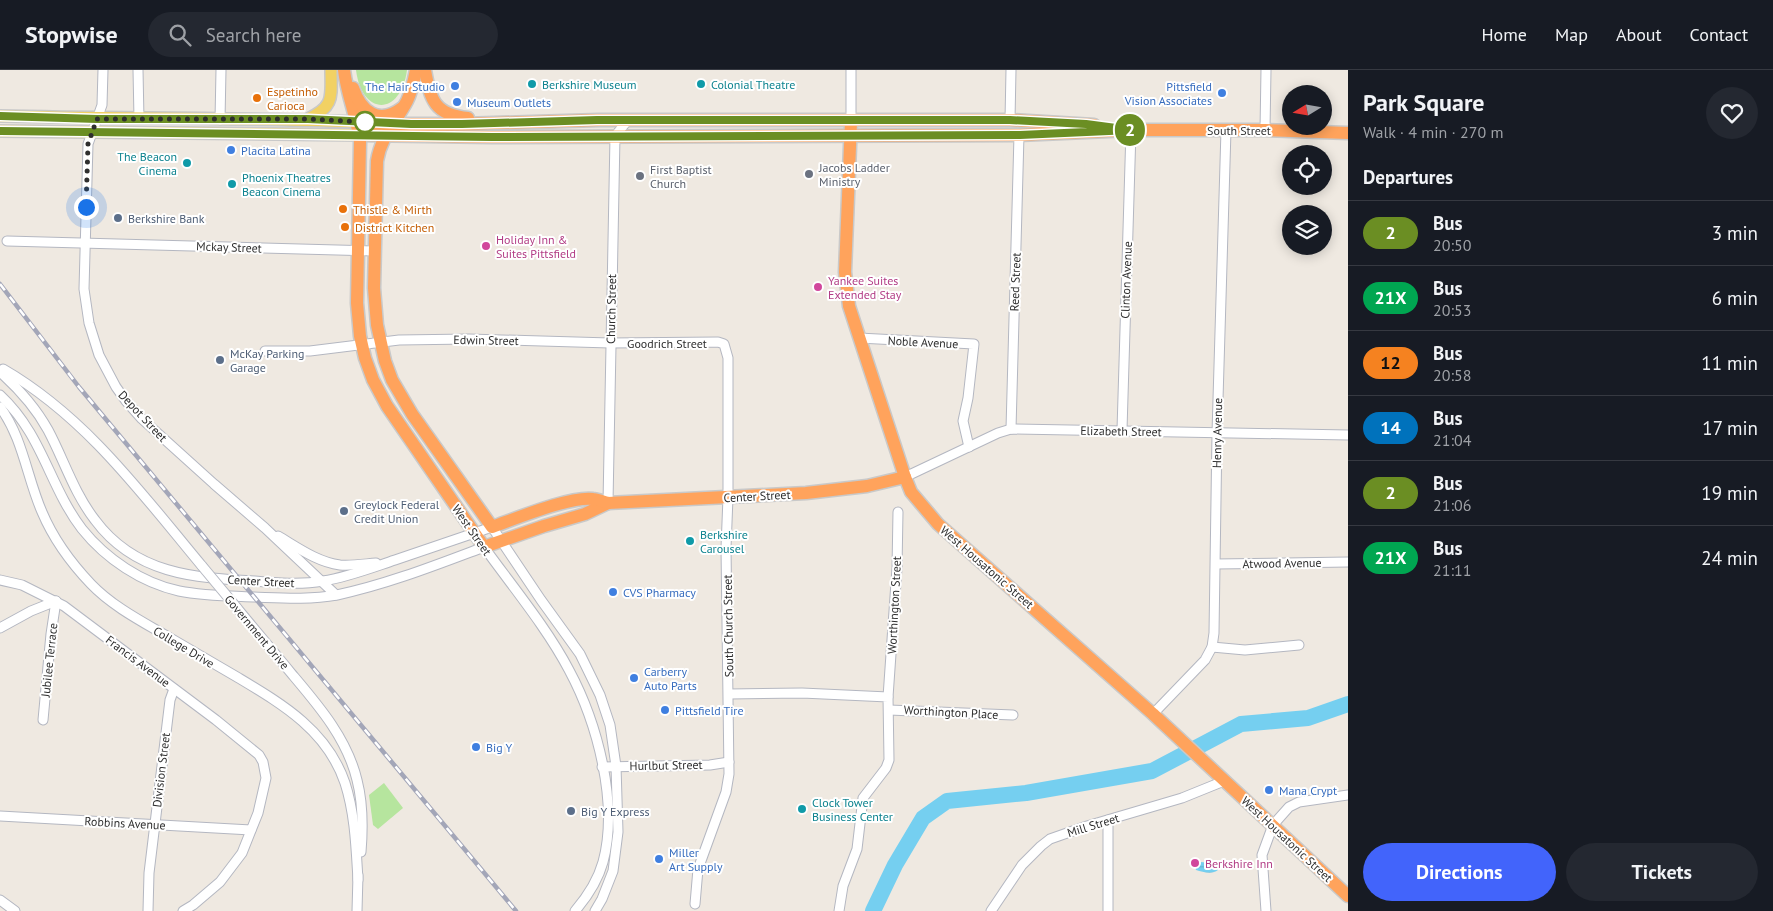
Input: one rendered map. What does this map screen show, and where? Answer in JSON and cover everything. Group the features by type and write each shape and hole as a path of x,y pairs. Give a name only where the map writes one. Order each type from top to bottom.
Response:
{"highway":[{"path":"345,70 357,100 366,110 382,115 397,112 404,106"},
{"name":"West Street","path":"345,70 347,92 359,135 357,303 362,345 373,380 387,406 484,548"},
{"name":"West Street","path":"416,70 411,93 381,143 377,161 374,251 375,305 380,343 392,380 401,397 492,527"},
{"path":"425,70 431,97 445,113 463,118 513,122"},
{"name":"South Street","path":"513,122 628,120 1010,120 1086,124 1131,130"},
{"name":"West Housatonic Street","path":"851,121 845,272 849,306 904,477 912,492 938,524 1153,714 1348,896"},
{"path":"356,122 388,130 513,122"},
{"name":"South Street","path":"359,135 388,130 492,137 1020,135 1131,130 1265,130 1348,133"},
{"name":"Center Street","path":"492,527 560,504 581,499 594,498 608,503 728,497 845,489 904,477"},
{"name":"Center Street","path":"484,548 544,526 585,514 608,503"}],"main road":[{"path":"308,119 322,112 329,103 331,70"},
{"path":"0,116 97,119 308,119 356,122"},
{"path":"0,131 359,135"}],"street":[{"name":"Depot Street","path":"103,70 102,105 88,144 84,242 84,289 89,323 99,356 126,401 148,424 265,528 336,595"},
{"path":"138,70 139,119"},
{"path":"220,70 220,120"},
{"path":"851,70 851,121"},
{"path":"1010,120 1011,70"},
{"path":"1265,130 1266,70"},
{"path":"615,136 628,120"},
{"name":"Clinton Avenue","path":"1122,430 1131,130"},
{"name":"Henry Avenue","path":"1153,714 1206,660 1212,646 1214,633 1217,433 1226,130"},
{"name":"Reed Street","path":"1011,429 1020,135"},
{"name":"Church Street","path":"608,503 615,136"},
{"name":"Mckay Street","path":"7,240 374,251"},
{"name":"Noble Avenue","path":"859,338 974,344 968,398 963,421 969,447"},
{"name":"Edwin Street","path":"265,351 310,351 398,340 469,339 610,343"},
{"name":"Goodrich Street","path":"610,343 718,342 724,344"},
{"name":"South Church Street","path":"695,904 698,869 726,792 729,762 726,548 728,358 724,344"},
{"name":"Government Drive","path":"0,368 54,404 95,440 318,705 336,730 349,755 357,778 362,812 357,911"},
{"name":"Center Street","path":"0,372 22,394 44,422 79,494 97,522 122,546 136,556 165,570 190,576 280,583 322,581 364,571 492,527"},
{"name":"Center Street","path":"0,395 17,412 30,432 65,502 82,529 104,552 130,571 142,578 166,587 202,594 298,599 336,595 384,582 484,548"},
{"name":"College Drive","path":"0,407 16,436 46,521 68,557 92,585 124,611 285,707 310,728 324,744 340,769 351,806 358,880"},
{"name":"Elizabeth Street","path":"904,477 998,433 1011,429 1348,435"},
{"name":"Worthington Street","path":"839,911 843,886 857,848 863,798 886,768 889,760 888,697 896,586 898,512"},
{"name":"West Street","path":"492,527 550,613 571,639 587,667 606,711 613,740 619,819 617,849 609,884 595,911"},
{"name":"Depot Street","path":"265,528 306,553 327,562 348,565 385,563"},
{"name":"West Street","path":"484,548 547,635 568,668 589,715 602,766 608,819 605,852 597,877 588,895 575,911"},
{"name":"Atwood Avenue","path":"1216,564 1348,562"},
{"name":"Francis Avenue","path":"0,580 22,585 56,601 216,720 259,755 263,762 266,778 258,813 251,830"},
{"path":"0,628 31,611 56,601"},
{"name":"Jubilee Terrace","path":"43,720 56,601"},
{"path":"1212,646 1245,650 1299,645"},
{"name":"Division Street","path":"148,911 149,873 170,700 174,689"},
{"path":"729,694 888,697"},
{"name":"Worthington Place","path":"889,710 1013,715"},
{"name":"Hurlbut Street","path":"602,766 710,765 729,762"},
{"name":"Mill Street","path":"991,911 1022,865 1041,846 1059,835 1182,798 1220,776"},
{"path":"1266,911 1262,855 1273,825 1289,807 1299,802 1348,795"},
{"name":"Robbins Avenue","path":"0,816 251,830"},
{"path":"1108,820 1108,911"},
{"path":"183,911 220,882 242,853 251,830"},
{"path":"0,900 15,911"}],"green space":[{"path":"356,70 407,70 403,85 397,96 390,103 382,105 373,103 366,96 360,85"},
{"path":"384,783 403,808 378,829 373,825 369,795"}],"water":[{"path":"1200,862 1213,863 1218,866 1218,870 1210,873 1196,870 1195,867"}],"waterway":[{"path":"873,911 895,865 923,818 947,801 1026,793 1152,771 1241,724 1308,718 1348,704"}],"railway":[{"path":"0,284 79,387 516,911"}],"bus line":[{"name":"2","path":"0,116 97,119 308,119 391,124 597,120 1010,120 1086,124 1131,130 1020,135 492,137 0,131"}],"place":[{"name":"Berkshire Museum","path":"532,84"},
{"name":"Colonial Theatre","path":"701,84"},
{"name":"The Hair Studio","path":"455,86"},
{"name":"Pittsfield Vision Associates","path":"1222,93"},
{"name":"Espetinho Carioca","path":"257,98"},
{"name":"Museum Outlets","path":"457,102"},
{"name":"Placita Latina","path":"231,150"},
{"name":"The Beacon Cinema","path":"187,163"},
{"name":"Jacobs Ladder Ministry","path":"809,174"},
{"name":"First Baptist Church","path":"640,176"},
{"name":"Phoenix Theatres Beacon Cinema","path":"232,184"},
{"name":"Thistle & Mirth","path":"343,209"},
{"name":"Berkshire Bank","path":"118,218"},
{"name":"District Kitchen","path":"345,227"},
{"name":"Holiday Inn & Suites Pittsfield","path":"486,246"},
{"name":"Yankee Suites Extended Stay","path":"818,287"},
{"name":"McKay Parking Garage","path":"220,360"},
{"name":"Greylock Federal Credit Union","path":"344,511"},
{"name":"Berkshire Carousel","path":"690,541"},
{"name":"CVS Pharmacy","path":"613,592"},
{"name":"Carberry Auto Parts","path":"634,678"},
{"name":"Pittsfield Tire","path":"665,710"},
{"name":"Big Y","path":"476,747"},
{"name":"Mana Crypt","path":"1269,790"},
{"name":"Clock Tower Business Center","path":"802,809"},
{"name":"Big Y Express","path":"571,811"},
{"name":"Miller Art Supply","path":"659,859"},
{"name":"Berkshire Inn","path":"1195,863"}],"route":[{"path":"86,207 88,144 97,119 308,119 365,122"}]}
